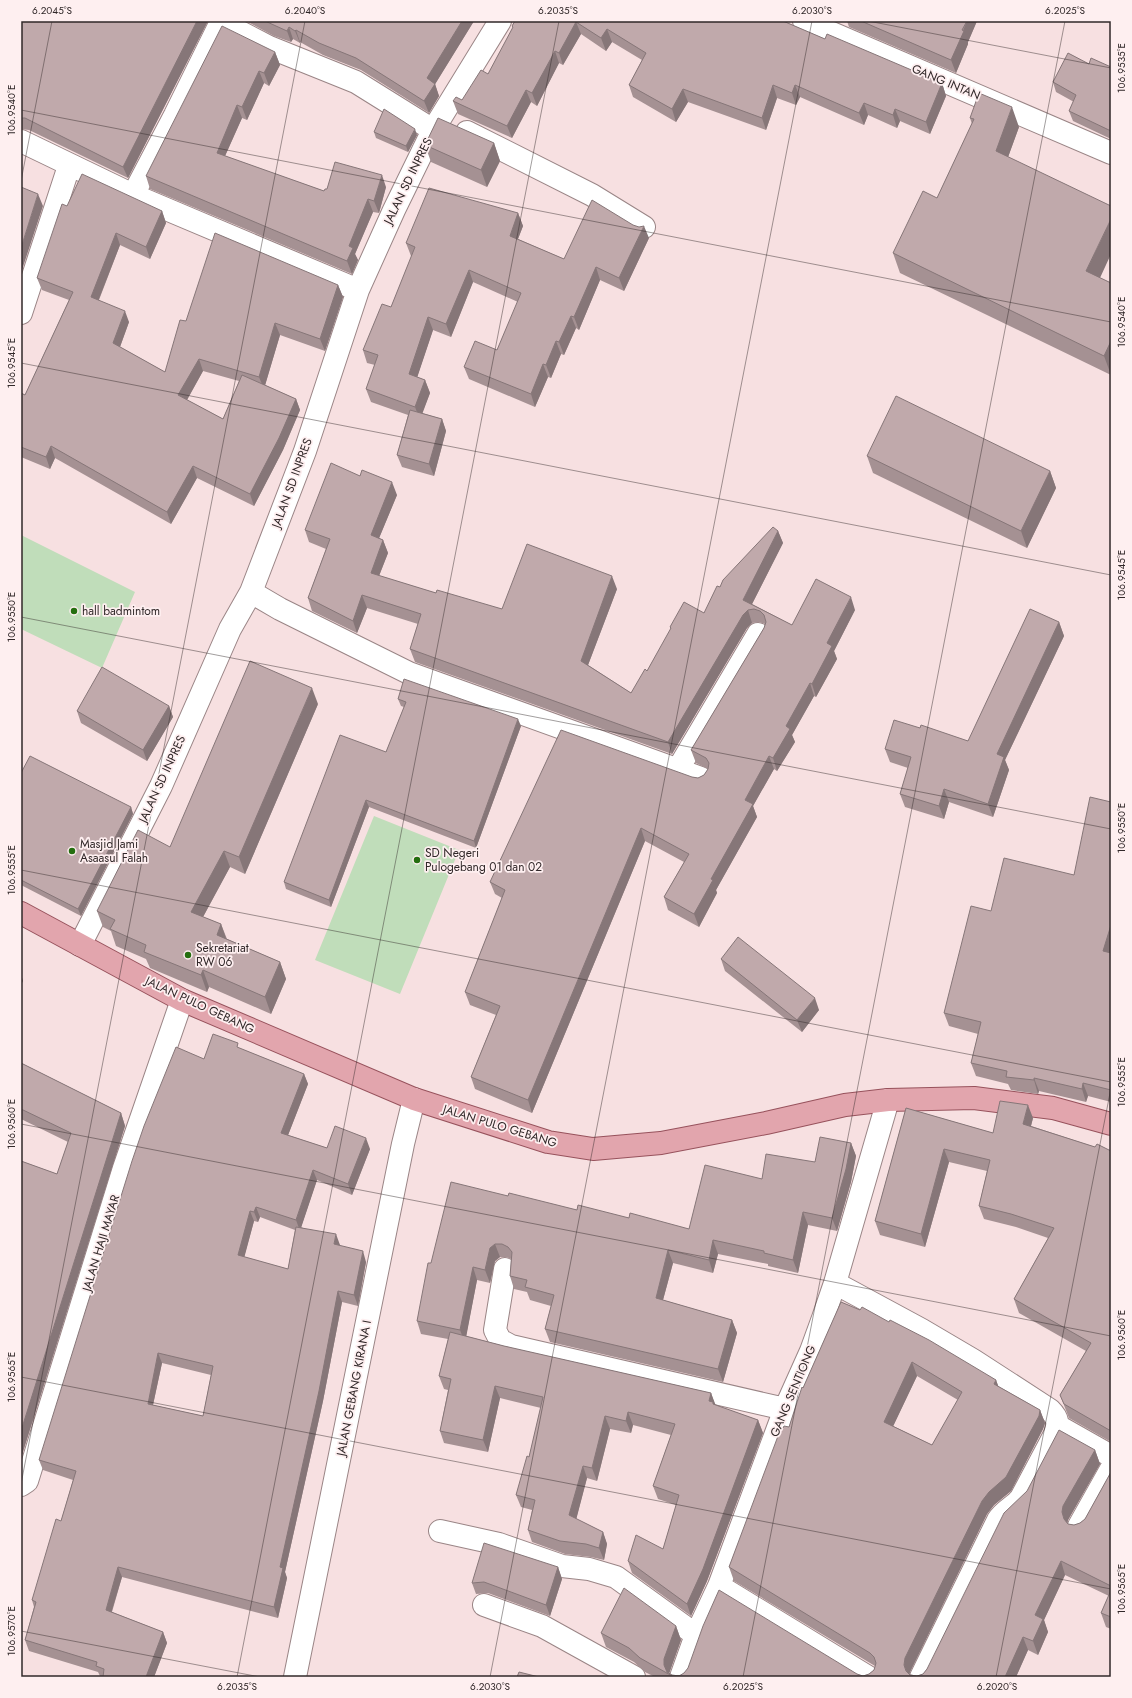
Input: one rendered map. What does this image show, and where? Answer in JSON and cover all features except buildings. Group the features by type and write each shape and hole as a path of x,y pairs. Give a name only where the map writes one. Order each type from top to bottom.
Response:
{"main road":[{"name":"JALAN PULO GEBANG","path":"21,913 182,1000 414,1099 548,1142 593,1149 661,1143 766,1123 845,1105 888,1100 974,1098 1053,1108 1111,1124"}],"street":[{"name":"JALAN SD INPRES","path":"80,945 161,786 230,629 251,592 305,452 358,290 394,210 436,125 500,21"},
{"name":"GANG INTAN","path":"804,21 1111,153"},
{"path":"133,196 175,115 220,22 269,47 356,82 436,125 478,136 541,168 644,227"},
{"path":"21,141 133,196 358,290"},
{"path":"21,313 70,166"},
{"path":"251,592 280,609 409,674 701,778"},
{"path":"678,769 758,634"},
{"name":"JALAN HAJI MAYAR","path":"21,1485 27,1481 124,1168 182,1000"},
{"name":"JALAN GEBANG KIRANA I","path":"295,1677 403,1144 414,1099"},
{"name":"GANG SENTIONG","path":"681,1677 696,1635 719,1586 785,1409 811,1351 836,1283 888,1100"},
{"path":"505,1269 495,1330 500,1340 511,1346 785,1409"},
{"path":"836,1283 922,1330 979,1364 1050,1410 1055,1416 1058,1426 1021,1498 1016,1505 1001,1515 998,1520 921,1677"},
{"path":"1058,1426 1111,1456"},
{"path":"1079,1526 1105,1493 1111,1468"},
{"path":"440,1532 499,1544 562,1566 590,1569 616,1577 696,1635"},
{"path":"719,1586 868,1677"},
{"path":"484,1605 542,1626 634,1677"}],"green space":[{"name":"hall badmintom","path":"21,535 135,592 102,668 21,629"},
{"path":"374,816 459,850 400,994 315,960"}],"place":[{"name":"hall badmintom","path":"74,611"},
{"name":"Masjid Jami Asaasul Falah","path":"72,851"},
{"name":"SD Negeri Pulogebang 01 dan 02","path":"417,860"},
{"name":"Sekretariat RW 06","path":"188,955"}]}
